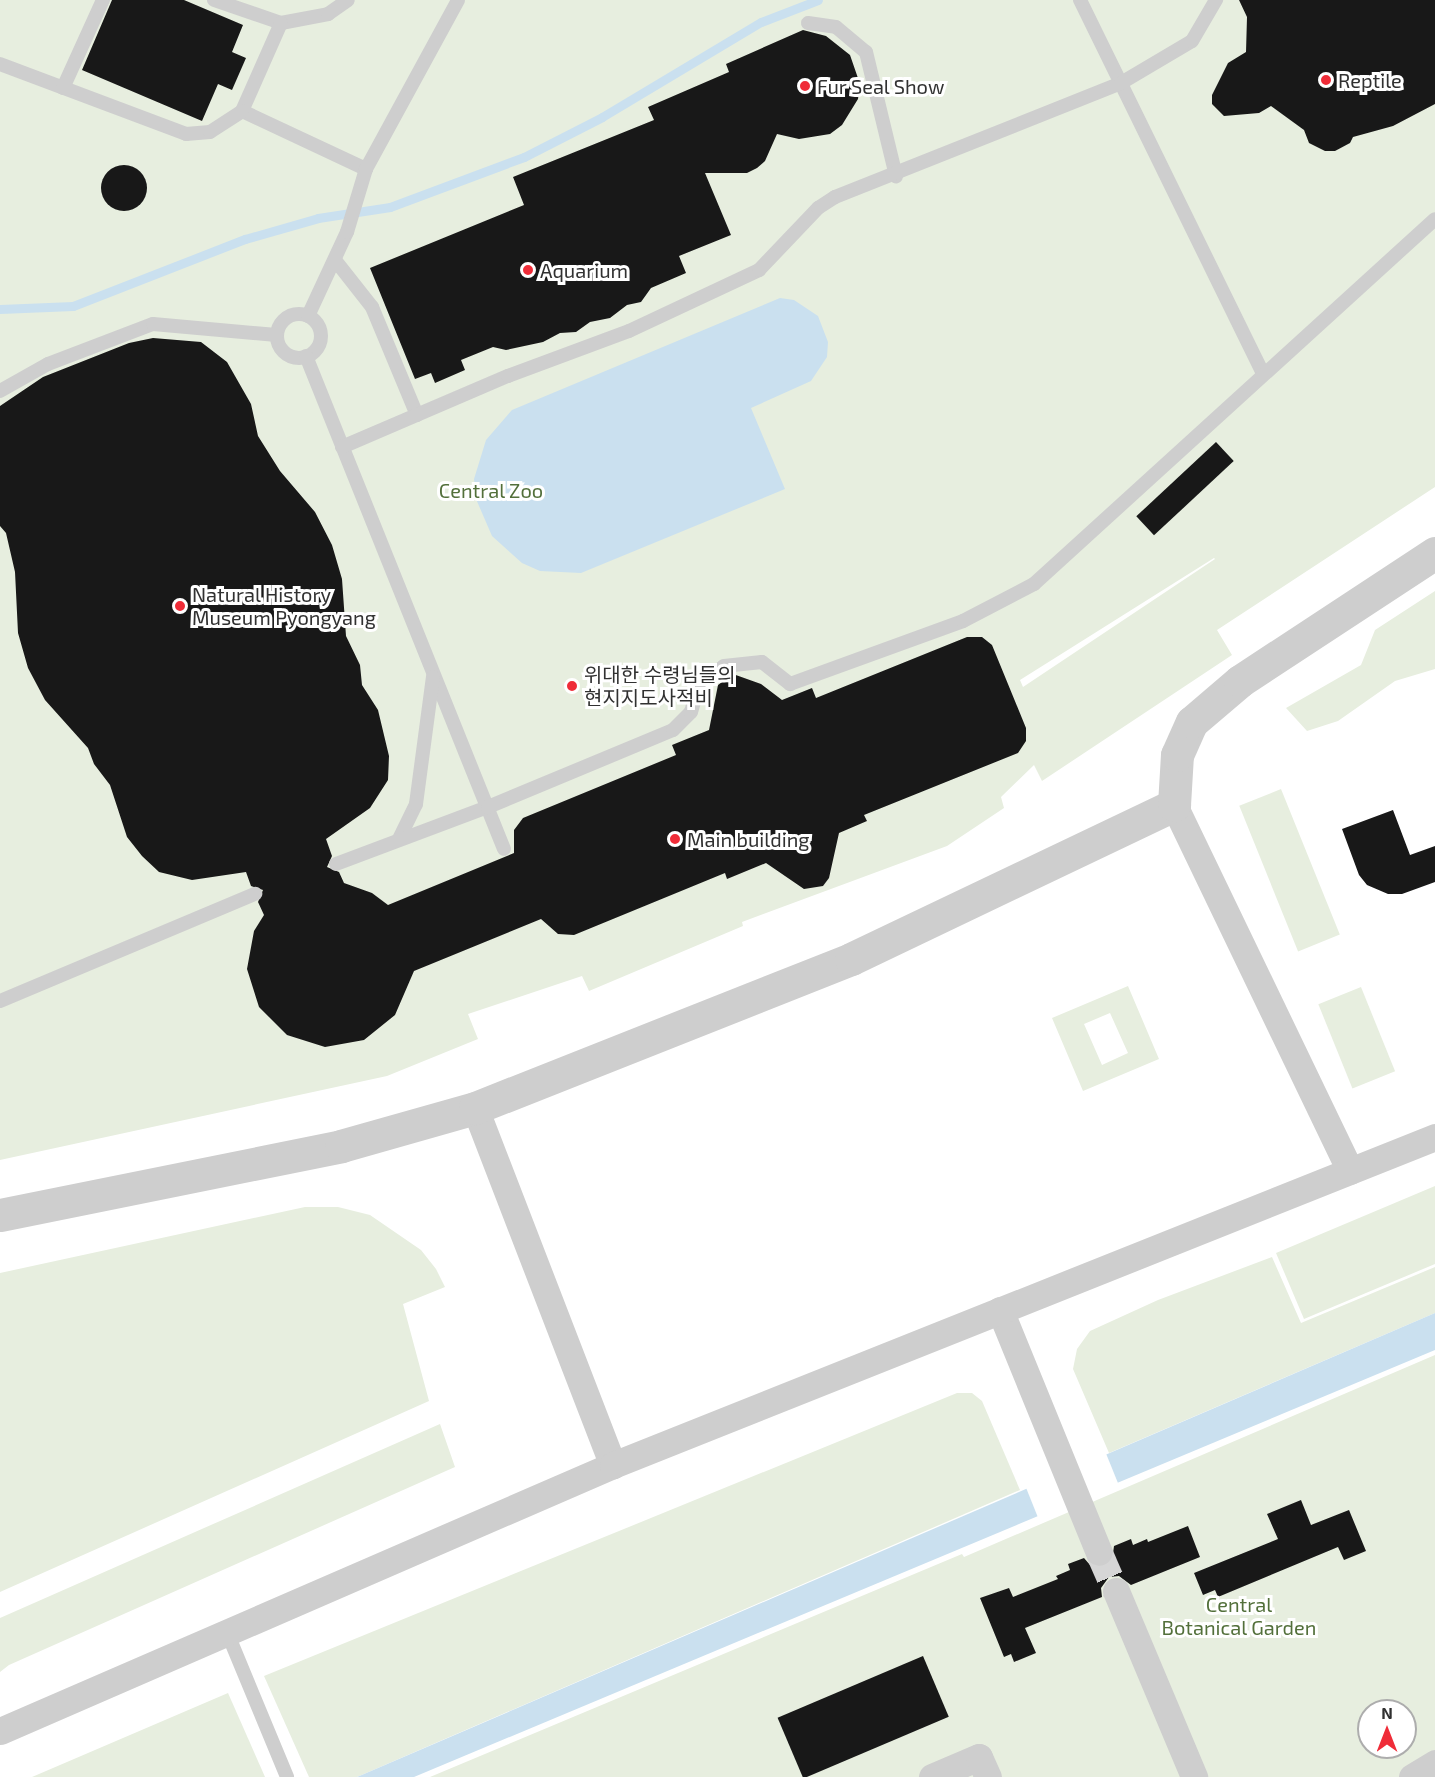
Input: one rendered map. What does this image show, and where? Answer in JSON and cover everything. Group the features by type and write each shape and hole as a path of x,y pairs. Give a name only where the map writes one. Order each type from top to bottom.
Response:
{"street":[{"path":"1350,1171 1174,805 1177,755 1192,722 1240,681 1435,553"},
{"path":"0,1215 341,1146 475,1108 851,959 1174,805"},
{"path":"475,1108 613,1465"},
{"path":"0,1731 613,1465 1435,1137"},
{"path":"1000,1310 1099,1551"},
{"path":"1116,1592 1194,1777"},
{"path":"932,1777 979,1757 988,1777"},
{"path":"1412,1777 1435,1763"}],"lane":[{"path":"63,88 103,0"},
{"path":"214,0 280,23 328,14 348,0"},
{"path":"308,316 347,232 366,169 457,0"},
{"path":"1080,0 1263,373"},
{"path":"342,447 629,331 759,270 818,208 835,197 896,176 1121,83 1192,41 1216,0"},
{"path":"0,64 186,134 210,132 242,111 280,23"},
{"path":"808,23 836,27 866,52 896,176"},
{"path":"242,111 366,169"},
{"path":"336,864 488,807 673,730 691,712 698,687 724,666 762,662 790,684 963,621 1034,584 1263,373 1435,219"},
{"path":"335,260 372,308 417,415"},
{"path":"292,315 308,316 320,328 321,337 314,352 306,356 289,355 278,343 277,335 285,319 292,315"},
{"path":"0,391 48,364 153,324 277,335"},
{"path":"306,356 504,849"},
{"path":"399,839 416,804 433,675"},
{"path":"0,1001 255,894"},
{"path":"227,1632 286,1777"}],"green space":[{"name":"Central Zoo","path":"0,0 1435,0 1435,487 1217,630 1232,655 1042,781 1034,765 1001,797 1004,808 947,846 742,922 743,926 589,991 582,976 468,1014 478,1039 387,1076 0,1160","holes":["1215,559 1023,687 1020,680"]},
{"path":"1435,591 1435,669 1395,681 1338,721 1307,731 1286,708 1361,665 1375,630"},
{"path":"1281,789 1340,935 1298,951 1239,806"},
{"path":"1128,986 1159,1059 1083,1091 1052,1018","holes":["1110,1013 1128,1053 1102,1065 1084,1024"]},
{"path":"1361,987 1395,1071 1352,1089 1318,1004"},
{"path":"1435,1186 1435,1264 1304,1319 1276,1253"},
{"path":"305,1207 338,1207 370,1215 421,1250 436,1269 445,1287 403,1304 429,1401 0,1592 0,1273"},
{"path":"1272,1257 1301,1323 1435,1267 1435,1313 1109,1453 1073,1369 1077,1349 1090,1331 1158,1300"},
{"name":"Central Botanical Garden","path":"1435,1355 1435,1777 430,1777 962,1554 964,1557"},
{"path":"957,1393 972,1393 982,1401 1020,1490 357,1777 309,1777 264,1676"},
{"path":"440,1424 455,1467 9,1665 0,1672 0,1618"},
{"path":"228,1693 265,1777 32,1777"}],"water":[{"path":"780,298 794,300 818,316 828,342 827,357 811,381 751,408 785,489 581,573 540,571 522,563 492,536 476,499 474,479 486,440 512,410"},
{"path":"1435,1313 1435,1350 414,1777 357,1777"}],"pier":[{"path":"1105,1451 1119,1485 1038,1518 1024,1484"}],"building":[{"path":"112,0 184,0 243,25 232,52 246,58 232,90 218,84 202,121 82,70"},
{"name":"Reptile","path":"1239,0 1435,0 1435,104 1393,126 1353,137 1350,143 1335,151 1325,151 1309,143 1304,130 1271,106 1259,113 1224,116 1212,104 1212,95 1228,63 1246,52 1247,17"},
{"path":"803,30 826,36 850,55 860,84 858,99 842,125 830,134 799,139 777,134 765,161 757,168 747,173 705,173 731,235 679,256 686,273 651,288 641,302 627,305 610,318 590,322 576,332 560,333 543,342 506,350 493,347 461,360 465,370 435,383 431,373 415,379 370,268 524,205 513,177 654,120 648,107 729,72 726,64"},
{"path":"124,165 140,172 147,188 140,204 124,211 108,204 101,188 108,172"},
{"path":"153,338 201,342 227,362 251,404 258,436 280,471 315,512 332,545 342,579 346,636 360,665 362,685 378,710 389,756 388,780 370,808 326,839 332,856 327,867 339,872 344,883 372,893 388,905 514,853 514,830 523,818 676,755 672,745 709,730 718,685 733,674 761,684 782,700 812,688 816,698 967,637 982,637 992,645 1026,728 1026,741 1018,753 864,815 867,821 839,833 829,878 823,886 804,889 766,863 727,879 725,873 574,935 558,934 541,919 414,971 395,1015 364,1040 325,1047 287,1035 259,1007 247,969 254,931 264,915 258,902 263,890 251,886 246,872 192,880 159,872 142,856 127,837 110,785 94,764 88,748 45,700 28,668 18,633 15,572 6,533 0,526 0,406 43,377 129,343"},
{"path":"1216,442 1234,461 1154,535 1136,516"},
{"path":"1393,810 1410,855 1435,846 1435,882 1402,894 1388,894 1367,885 1359,875 1342,829"},
{"path":"1301,1500 1311,1525 1349,1510 1366,1551 1344,1560 1338,1547 1218,1597 1215,1590 1203,1595 1194,1573 1278,1539 1267,1514"},
{"path":"1188,1526 1200,1557 1131,1585 1119,1576 1109,1577 1101,1588 1102,1597 1025,1628 1036,1653 1014,1662 1011,1654 1004,1657 980,1598 1009,1588 1013,1597 1058,1579 1056,1576 1070,1570 1068,1564 1084,1558 1090,1565 1104,1567 1112,1561 1114,1546 1131,1539 1133,1545 1147,1539 1148,1542"},
{"path":"923,1656 949,1717 807,1777 803,1777 778,1718"}],"waterway":[{"path":"0,309 73,306 245,239 318,218 390,207 524,157 602,117 761,22 818,0"}],"tunnel":[{"path":"1099,1552 1116,1591"}],"place":[{"name":"Reptile","path":"1326,80"},
{"name":"Fur Seal Show","path":"805,86"},
{"name":"Aquarium","path":"528,270"},
{"name":"Natural History Museum Pyongyang","path":"180,606"},
{"name":"위대한 수령님들의 현지지도사적비","path":"572,686"},
{"name":"Main building","path":"675,839"}]}
